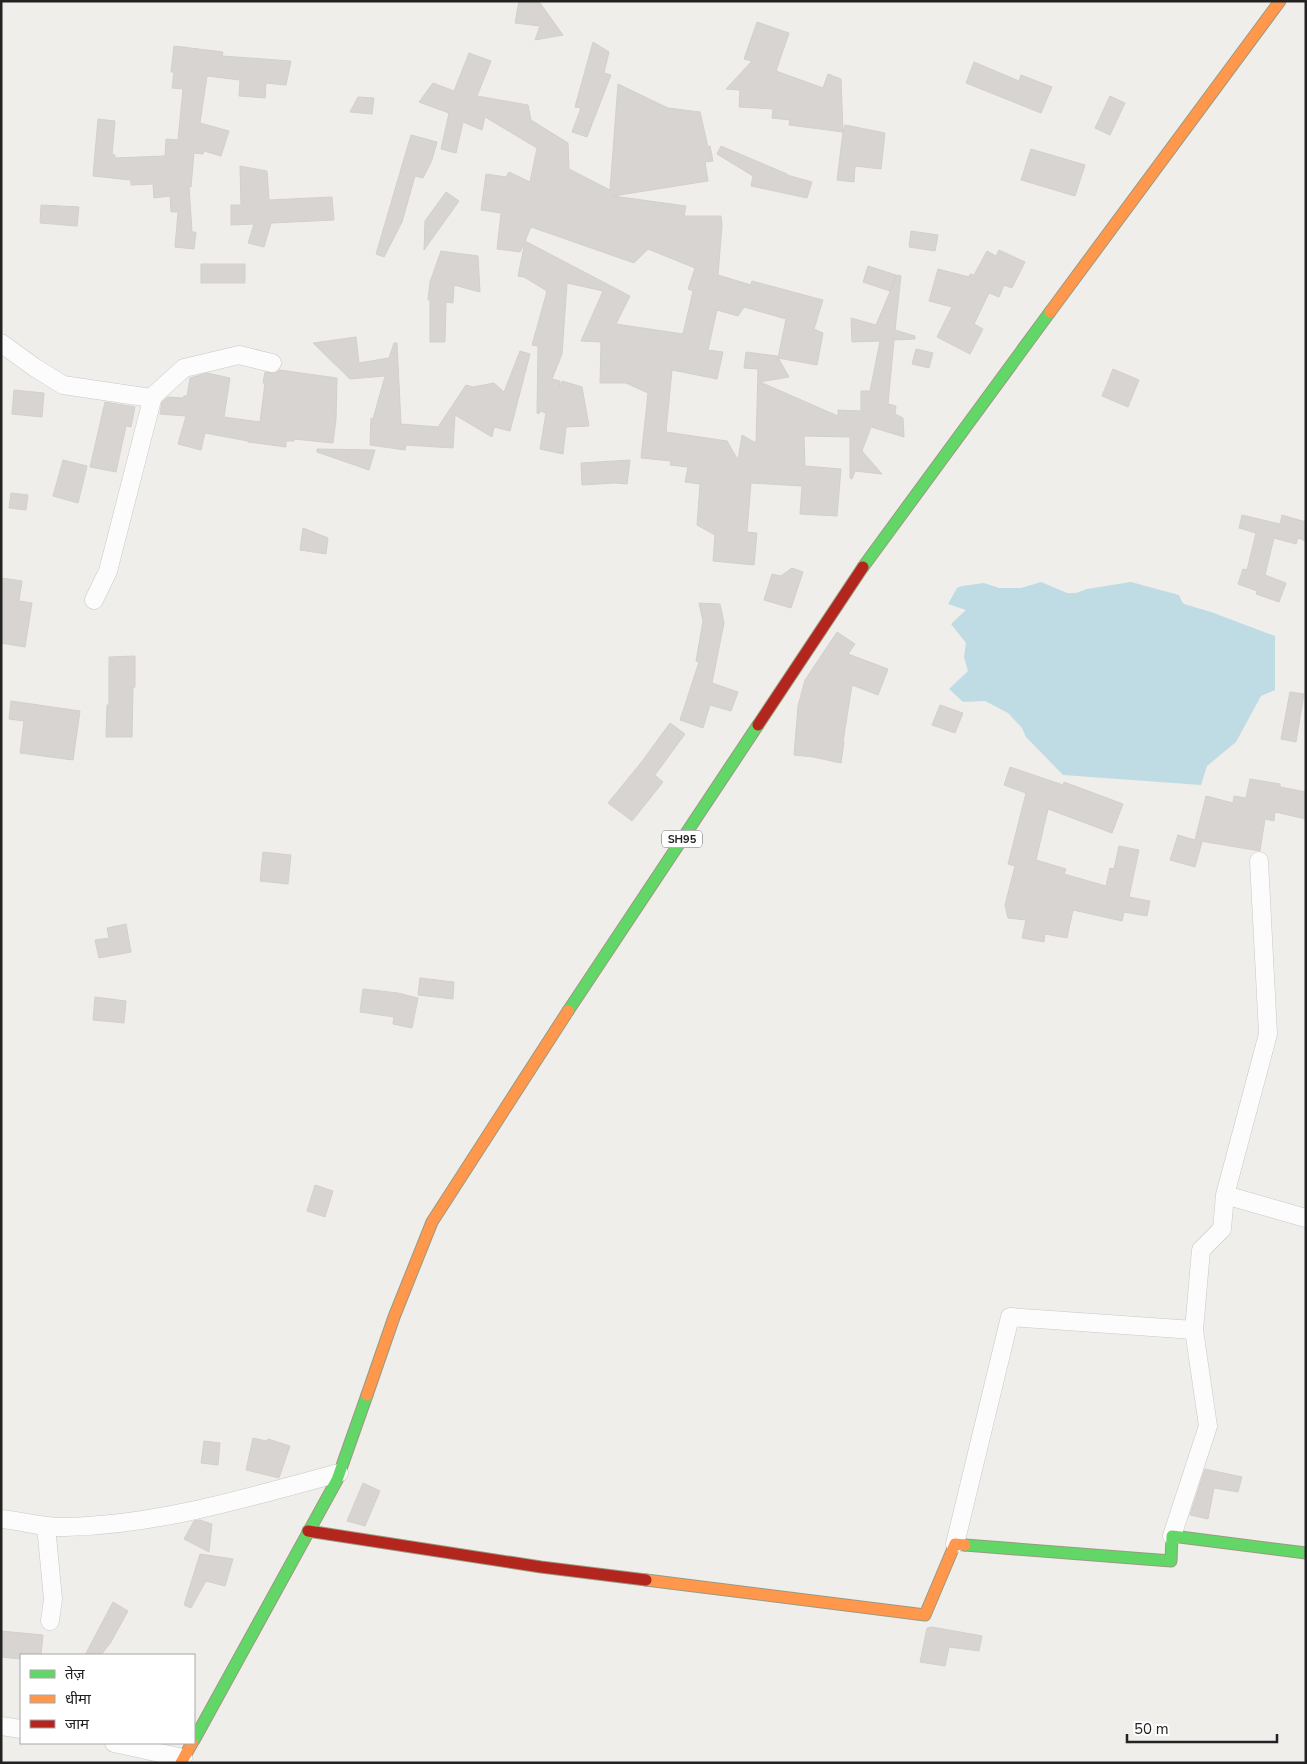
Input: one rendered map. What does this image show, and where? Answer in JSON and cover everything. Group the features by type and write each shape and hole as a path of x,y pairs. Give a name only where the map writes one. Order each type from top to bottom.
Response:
{"main road":[{"name":"SH95","path":"195,1737 339,1473 394,1317 432,1222 561,1021 872,553 1280,1"},
{"path":"308,1532 541,1567 925,1614 956,1544 1171,1561 1172,1536 1306,1553"},
{"name":"SH95","path":"182,1761 191,1744"}],"street":[{"path":"1,343 34,367 63,384 151,398 184,368 239,355 272,363"},
{"path":"94,600 108,571 153,396"},
{"path":"1172,1536 1208,1426 1194,1330 1201,1250 1222,1229 1225,1194 1268,1034 1259,861"},
{"path":"1225,1194 1306,1218"},
{"path":"956,1544 1010,1317 1194,1330"},
{"path":"1,1519 65,1527 127,1522 190,1512 339,1473"},
{"path":"46,1526 53,1599 50,1621"},
{"path":"1,1726 20,1729"},
{"path":"118,1744 182,1761"}],"water":[{"path":"1041,582 1067,593 1076,593 1087,589 1131,582 1179,595 1184,604 1275,636 1275,690 1261,696 1236,742 1207,766 1201,785 1063,775 1026,737 1022,728 1008,713 985,701 963,702 949,689 968,671 964,657 966,643 951,624 966,610 948,604 957,588 984,583 999,588 1021,588"}],"building":[{"path":"519,1 540,3 563,35 535,40 540,26 515,23"},
{"path":"757,22 789,33 776,71 823,88 828,74 841,79 843,132 789,125 790,120 772,118 773,109 739,107 740,90 726,89 752,61 744,59"},
{"path":"593,42 609,52 604,73 611,75 587,137 572,132 581,108 575,107"},
{"path":"174,46 223,52 222,56 291,61 286,85 266,83 265,98 239,96 240,80 207,76 200,123 229,131 221,156 204,151 203,154 194,153 191,187 189,186 192,232 196,232 194,249 175,247 178,212 171,212 170,196 154,198 153,184 131,185 131,180 93,176 98,119 115,121 112,154 115,155 115,158 165,156 166,139 178,140 183,89 172,88 174,72 171,72"},
{"path":"469,53 491,61 477,96 528,105 531,120 568,143 569,169 610,190 618,84 668,108 700,112 713,161 705,162 708,181 613,196 686,206 684,216 721,216 722,226 718,275 751,285 752,281 823,300 814,329 823,333 817,365 778,358 789,377 760,382 838,416 838,410 861,411 861,391 870,391 880,341 852,342 851,318 876,325 897,275 901,276 895,330 915,336 915,339 894,340 888,404 896,406 895,414 903,418 904,437 871,427 862,451 882,474 855,471 852,479 850,478 850,437 804,436 805,466 841,469 837,516 800,514 802,486 751,483 747,532 757,533 754,565 713,561 715,535 697,525 700,484 685,482 688,467 670,465 671,461 641,458 648,393 626,383 600,383 601,342 581,341 603,291 567,283 562,354 552,379 560,381 559,388 562,381 582,387 589,426 566,427 563,454 540,449 546,413 540,411 539,414 537,413 538,346 532,345 547,291 524,277 518,276 525,242 520,252 497,249 501,213 481,210 486,174 506,177 509,172 530,182 537,148 485,117 482,130 463,122 456,153 441,149 449,113 419,102 433,83 454,91","holes":["531,227 634,263 648,249 695,268 688,289 693,291 683,334 616,324 630,296 525,241","744,307 786,319 778,358 777,356 746,352 744,368 758,369 756,443 742,435 738,460 727,441 666,432 672,370 717,379 723,352 708,350 717,310 738,316"]},
{"path":"974,62 1019,81 1021,75 1052,87 1041,113 966,83"},
{"path":"1110,96 1125,103 1110,135 1095,128"},
{"path":"358,97 374,98 372,114 350,112"},
{"path":"845,125 885,133 881,169 855,166 854,182 837,180"},
{"path":"411,135 437,142 432,160 423,178 415,176 402,222 384,257 376,254"},
{"path":"721,146 787,175 812,182 807,198 751,186 753,176 717,154"},
{"path":"1031,149 1085,165 1075,196 1021,180"},
{"path":"240,166 267,171 269,200 332,197 334,220 271,223 264,247 248,243 254,224 231,225 231,205 241,205"},
{"path":"446,192 459,201 424,250 425,221"},
{"path":"41,205 79,207 77,226 40,223"},
{"path":"911,231 938,235 935,251 909,247"},
{"path":"999,250 1025,262 1012,288 1004,285 999,297 989,293 974,324 983,329 970,354 937,337 952,307 929,301 938,269 969,277 970,274 974,275 987,251 996,256"},
{"path":"441,251 478,256 480,292 454,285 453,303 446,302 445,342 430,342 430,300 428,300 430,282"},
{"path":"201,264 245,264 245,283 201,283"},
{"path":"868,266 896,275 890,291 863,282"},
{"path":"356,337 359,363 389,358 394,343 397,343 401,424 438,427 466,385 473,387 494,383 504,392 520,351 530,354 510,431 494,427 492,437 455,415 453,448 406,445 405,450 370,445 371,418 373,419 385,376 350,379 313,343"},
{"path":"916,349 933,353 929,368 912,364"},
{"path":"1113,369 1139,380 1128,407 1102,396"},
{"path":"280,370 337,378 336,419 333,443 294,439 294,441 286,441 286,447 248,442 205,433 201,450 178,444 186,416 160,414 162,402 168,397 183,398 187,396 190,378 207,373 230,378 224,417 260,422 265,372 275,373"},
{"path":"14,390 44,393 42,417 12,414"},
{"path":"105,402 135,407 131,427 126,426 116,472 90,467"},
{"path":"317,449 375,450 369,470 317,452"},
{"path":"63,460 87,466 78,503 53,496"},
{"path":"630,460 627,484 582,485 581,463"},
{"path":"11,493 28,495 26,510 9,508"},
{"path":"1242,515 1280,524 1282,515 1306,522 1306,541 1298,538 1296,544 1274,538 1265,575 1286,583 1279,602 1256,594 1257,591 1238,584 1243,569 1247,570 1256,533 1239,528"},
{"path":"303,528 328,538 326,554 300,550"},
{"path":"792,568 803,572 791,608 764,600 772,574 781,576"},
{"path":"1,578 22,581 19,601 32,603 25,647 1,643"},
{"path":"699,603 720,604 724,623 712,683 738,692 731,711 710,705 703,728 680,720 699,662 696,661 703,621"},
{"path":"837,632 855,644 848,654 888,669 878,695 852,685 841,763 794,755 798,706 805,680"},
{"path":"135,656 132,737 106,737 107,705 109,705 109,657"},
{"path":"1290,692 1304,694 1296,742 1281,739"},
{"path":"11,701 80,711 73,760 20,753 24,721 9,719"},
{"path":"940,705 963,713 955,733 932,725"},
{"path":"670,723 685,734 655,775 663,782 632,821 608,803"},
{"path":"1010,767 1063,785 1064,782 1123,804 1112,833 1048,809 1036,860 1066,869 1064,874 1106,886 1110,868 1114,869 1119,846 1139,850 1129,897 1150,901 1147,916 1124,912 1122,921 1073,910 1067,938 1045,934 1044,942 1022,938 1026,920 1008,918 1005,905 1015,866 1008,864 1026,793 1004,785"},
{"path":"1250,779 1280,784 1280,787 1306,792 1306,819 1275,812 1274,821 1265,819 1260,851 1200,841 1202,842 1195,867 1170,860 1178,835 1195,840 1206,796 1233,803 1234,796 1246,798"},
{"path":"263,852 291,855 288,884 260,881"},
{"path":"126,924 131,952 99,958 95,940 109,938 107,928"},
{"path":"420,978 454,982 453,999 418,995"},
{"path":"363,989 398,993 418,998 412,1028 393,1024 394,1017 360,1012"},
{"path":"95,997 126,1001 124,1023 93,1020"},
{"path":"315,1185 333,1191 325,1217 307,1211"},
{"path":"253,1438 267,1441 268,1439 290,1446 279,1478 246,1470"},
{"path":"204,1441 220,1443 218,1465 201,1463"},
{"path":"1205,1469 1242,1477 1238,1492 1214,1488 1208,1519 1190,1515"},
{"path":"363,1483 380,1491 365,1526 347,1521"},
{"path":"200,1520 212,1524 209,1552 184,1539 194,1521"},
{"path":"200,1554 233,1559 225,1586 206,1581 191,1608 184,1605"},
{"path":"113,1602 128,1611 111,1642 102,1654 86,1654"},
{"path":"932,1627 982,1636 979,1651 949,1647 945,1666 920,1662 927,1628"},
{"path":"1,1631 43,1635 41,1654 20,1654 20,1659 1,1657"}],"traffic: fast":[{"path":"863,567 1050,312"},
{"path":"568,1011 758,725"},
{"path":"195,1738 337,1480 367,1395"},
{"path":"965,1545 1171,1561 1172,1536 1306,1553"}],"traffic: slow":[{"path":"1050,312 1280,1"},
{"path":"367,1395 394,1317 432,1222 568,1011"},
{"path":"646,1580 925,1615 955,1544 965,1545"},
{"path":"181,1763 191,1744"}],"traffic: jam":[{"path":"758,725 863,567"},
{"path":"308,1531 541,1567 646,1580"}]}
